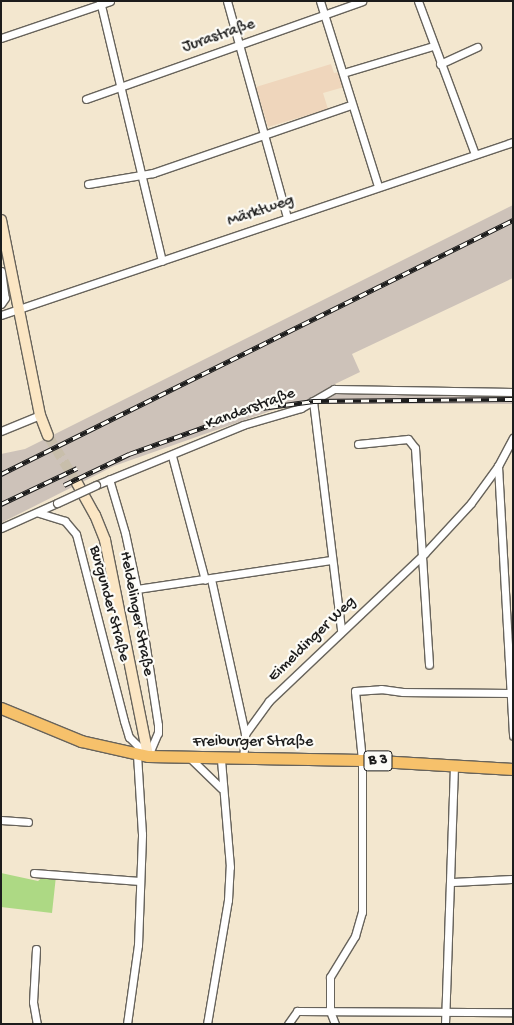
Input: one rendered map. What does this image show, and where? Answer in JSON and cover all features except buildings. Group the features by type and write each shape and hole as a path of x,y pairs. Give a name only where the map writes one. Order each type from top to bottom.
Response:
{"main road":[{"name":"Freiburger Straße","path":"1,708 81,741 142,756 221,759 362,760 513,769"}],"street":[{"path":"1,38 110,1"},
{"path":"227,1 288,218"},
{"path":"320,1 351,105 378,186"},
{"name":"Jurastraße","path":"86,99 362,1"},
{"path":"418,1 433,46 475,154"},
{"path":"100,3 122,85 162,262"},
{"path":"343,73 433,46"},
{"path":"440,64 478,47"},
{"path":"88,184 142,173 153,173 351,105"},
{"name":"Märktweg","path":"1,315 162,262 378,186 513,142"},
{"path":"1,220 40,415 48,436"},
{"path":"1,271 3,303"},
{"name":"Kanderstraße","path":"38,513 109,479 172,456 243,425 301,408 334,389 513,392"},
{"path":"313,401 341,630"},
{"path":"1,430 40,415"},
{"name":"Eimeldinger Weg","path":"245,734 270,701 341,630 424,554 471,503 498,466 513,438"},
{"path":"358,444 402,439 414,444 424,554 429,665"},
{"path":"172,456 208,580 245,734 243,759"},
{"path":"498,466 508,694 513,736"},
{"path":"109,479 125,533 137,589 158,726 158,733 142,756 139,783 140,881 138,945 127,1024"},
{"name":"Heldelinger Straße","path":"77,483 95,515 105,540 142,756"},
{"path":"1,528 38,513"},
{"name":"Burgunder Straße","path":"38,513 65,521 76,534 124,721 130,737 142,756"},
{"path":"137,589 208,580 331,560"},
{"path":"335,1024 330,1011 330,977 355,936 362,912 362,760 355,691 380,689 402,692 508,694"},
{"path":"190,758 221,788"},
{"path":"207,1024 228,900 228,834 221,788 221,759"},
{"path":"445,1024 452,882 454,766"},
{"path":"1,820 28,822"},
{"path":"34,873 140,881"},
{"path":"452,882 513,879"},
{"path":"36,948 33,1002 37,1024"},
{"path":"288,1024 297,1011 513,1012"}],"shaded area":[{"path":"331,64 334,73 340,72 344,87 323,93 328,109 268,127 256,87"},
{"path":"513,205 513,278 352,354 360,372 335,384 343,394 513,395 513,404 319,404 279,408 114,466 1,523 1,454 25,449"}],"green space":[{"path":"1,873 38,881 45,875 56,876 52,913 1,907"}],"tunnel":[{"path":"48,436 77,483"}],"railway":[{"path":"1,474 513,220"},
{"path":"64,485 129,454 254,409 313,401 513,399"},
{"path":"1,504 77,468"}]}
